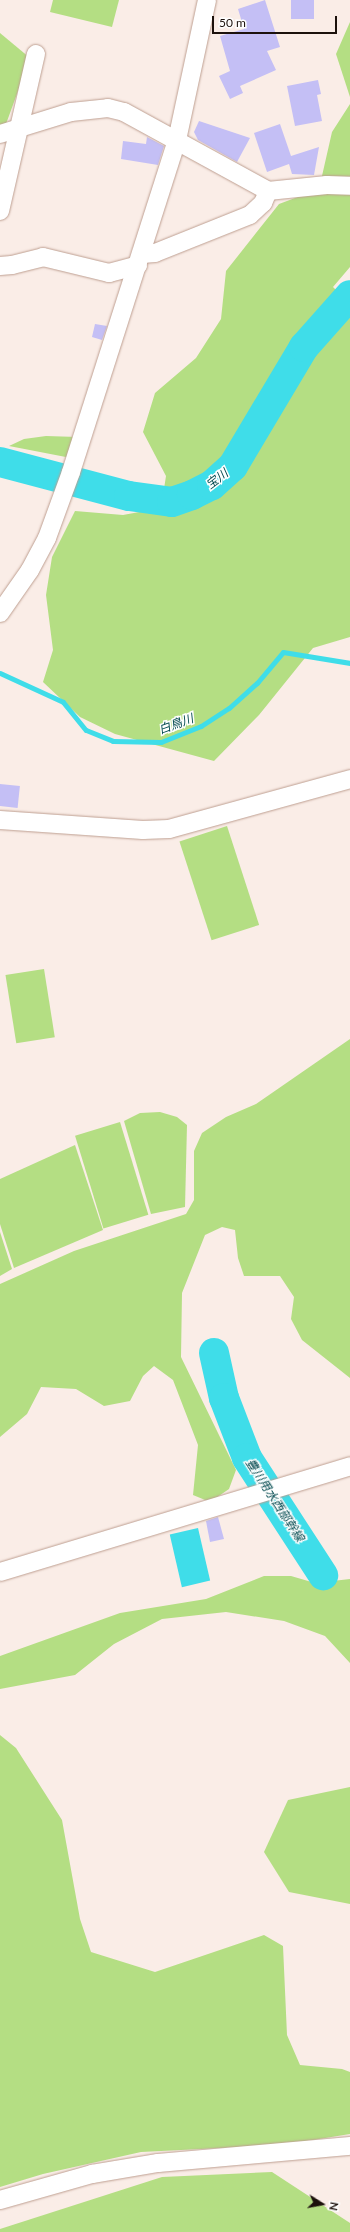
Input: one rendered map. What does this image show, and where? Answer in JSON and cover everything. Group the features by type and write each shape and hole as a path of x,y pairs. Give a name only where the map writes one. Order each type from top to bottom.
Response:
{"street":[{"path":"0,614 30,570 47,538 64,493 140,260 177,140 207,0"},
{"path":"0,211 36,54"},
{"path":"0,134 71,112 108,108 124,112 177,140 252,184 268,191 327,185 350,186"},
{"path":"0,266 12,265 42,257 109,273 250,215 263,203 268,191"},
{"path":"0,820 143,830 169,829 350,780"},
{"path":"0,1572 350,1466"},
{"path":"0,2200 92,2174 158,2163 350,2146"}],"green space":[{"path":"53,0 119,0 112,27 50,12"},
{"path":"350,22 350,97 336,54"},
{"path":"0,33 30,58 6,124 0,126"},
{"path":"350,104 350,267 333,287 350,304 350,637 313,648 259,715 214,761 115,734 80,717 43,682 53,650 46,595 52,557 75,511 123,515 161,508 166,476 143,432 155,393 196,358 221,319 226,271 279,204 319,189 332,132"},
{"path":"46,436 78,437 71,458 9,446 24,439"},
{"path":"227,826 259,925 212,940 179,841"},
{"path":"44,969 55,1037 16,1043 5,975"},
{"path":"350,1039 350,1378 302,1340 291,1319 294,1297 280,1276 244,1276 238,1258 235,1230 222,1227 205,1235 182,1293 181,1357 236,1470 229,1489 210,1502 193,1495 198,1445 173,1380 154,1366 143,1376 130,1401 104,1406 76,1389 41,1387 27,1414 0,1437 0,1284 74,1251 186,1214 194,1200 194,1151 202,1133 226,1117 256,1104"},
{"path":"160,1112 177,1117 187,1125 185,1207 151,1214 124,1121 140,1113"},
{"path":"120,1122 148,1215 103,1229 75,1136"},
{"path":"75,1145 103,1230 14,1268 0,1224 0,1179"},
{"path":"0,1232 12,1269 0,1276"},
{"path":"264,1576 291,1576 315,1583 350,1579 350,1663 325,1636 284,1621 226,1612 162,1619 114,1644 75,1675 0,1689 0,1656 120,1613 206,1599"},
{"path":"0,1735 16,1748 62,1820 80,1919 91,1952 155,1972 264,1935 283,1946 287,2035 300,2065 342,2069 350,2072 350,2134 282,2145 141,2152 43,2174 0,2187"},
{"path":"350,1787 350,1904 289,1892 264,1852 288,1800"},
{"path":"272,2172 350,2223 350,2232 0,2232 0,2229 162,2177"}],"water":[{"path":"198,1528 210,1581 182,1587 170,1535"}],"building":[{"path":"265,0 280,47 267,51 276,70 240,86 243,93 230,99 219,76 230,71 220,36 244,29 238,9"},
{"path":"291,0 314,0 314,19 291,19"},
{"path":"318,80 321,94 317,95 322,121 295,126 287,86"},
{"path":"199,121 250,138 237,162 198,140 194,132"},
{"path":"280,124 291,156 319,147 314,175 292,174 289,164 267,172 254,133"},
{"path":"147,137 164,146 158,165 121,159 123,141 146,144"},
{"path":"95,324 107,326 102,340 92,337"},
{"path":"0,784 20,786 18,808 0,806"},
{"path":"218,1517 224,1539 210,1542 206,1521"}],"waterway":[{"name":"宝川","path":"0,462 129,496 172,502 192,495 212,485 233,466 304,347 350,295"},
{"name":"白鳥川","path":"0,673 63,702 86,730 113,741 161,742 201,726 229,708 257,683 283,652 350,663"},
{"name":"豊川用水西部幹線","path":"214,1353 224,1398 247,1458 323,1575"}]}
